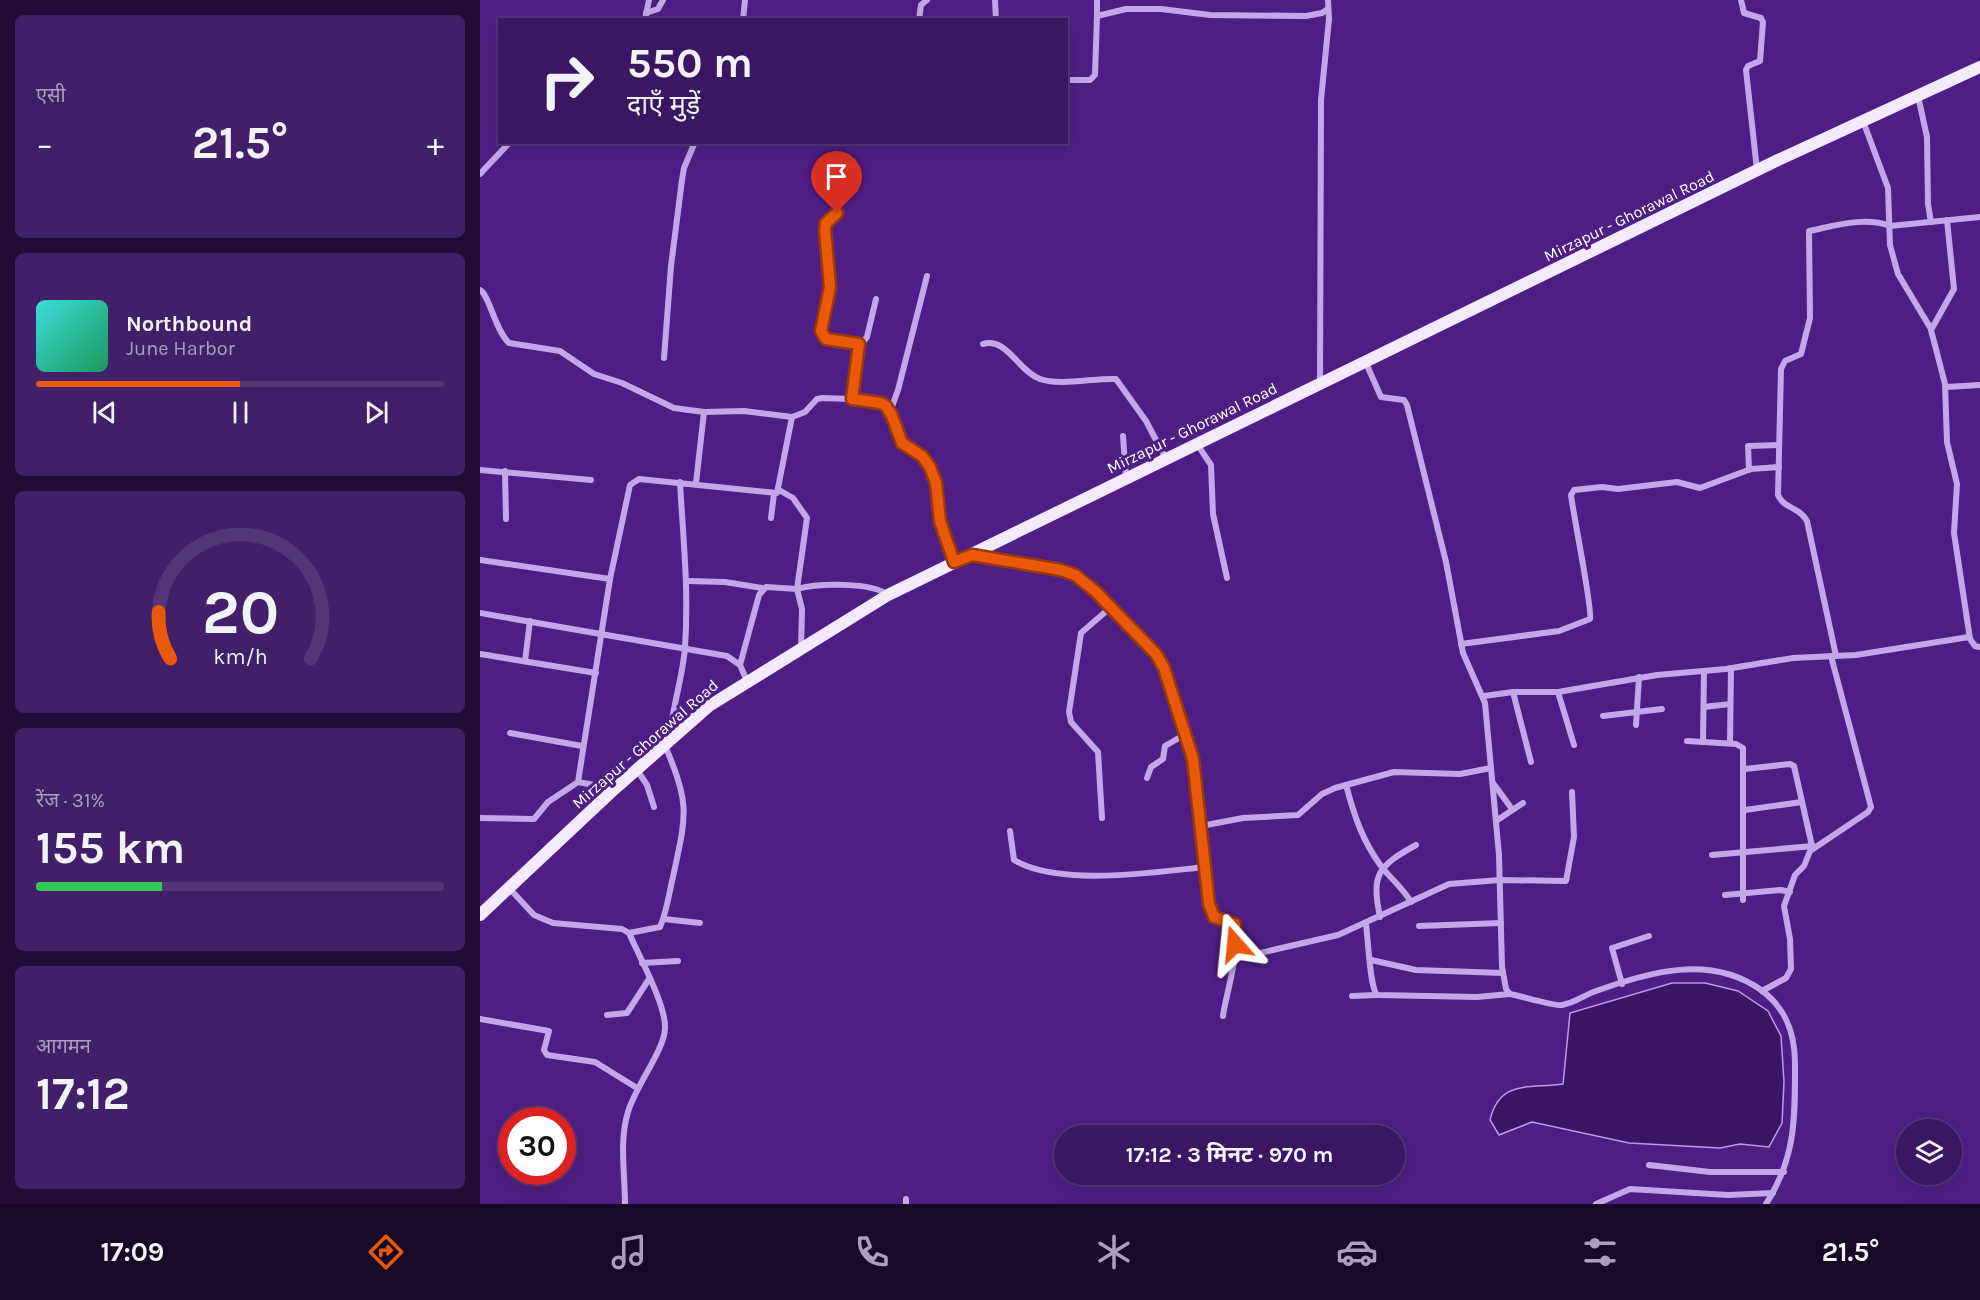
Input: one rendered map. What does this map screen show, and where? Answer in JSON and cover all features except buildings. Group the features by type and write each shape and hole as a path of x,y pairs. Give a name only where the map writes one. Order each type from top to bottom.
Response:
{"main road":[{"name":"Mirzapur - Ghorawal Road","path":"480,915 610,793 709,706 888,595 1757,170 1980,67"}],"street":[{"path":"646,16 649,0"},
{"path":"646,16 658,9 663,0"},
{"path":"743,18 745,0"},
{"path":"919,18 921,5 927,0"},
{"path":"995,0 996,18"},
{"path":"1068,80 1090,80 1095,75 1097,0"},
{"path":"1320,384 1321,100 1328,0"},
{"path":"1741,0 1744,13 1761,18 1763,22 1760,61 1748,66 1746,70 1757,170"},
{"path":"1097,16 1126,9 1161,9 1210,15 1306,16 1322,13 1328,9"},
{"path":"1918,96 1927,137 1928,204 1931,222"},
{"path":"1863,122 1888,188 1891,252 1898,274 1931,330 1946,387 1947,442 1957,484 1954,533 1969,637 1972,643 1980,647"},
{"path":"480,174 508,144"},
{"path":"664,358 671,266 682,180 684,168 695,144"},
{"path":"837,213 826,223 825,230 830,287 821,334 826,339 859,344"},
{"path":"1762,991 1786,978 1791,969 1790,939 1784,906 1795,875 1804,866 1807,854 1814,846 1868,812 1871,807 1834,656 1807,521 1800,511 1779,498 1780,369 1785,361 1801,354 1808,333 1809,231 1848,223 1881,222 1890,226 1980,217"},
{"path":"1931,330 1954,289 1947,220"},
{"path":"890,412 898,390 927,276"},
{"path":"480,290 487,296 494,321 509,343 560,351 594,374 622,383 674,408 704,412 744,411 792,417 805,412 817,399 852,399 881,403 890,412 902,443 922,456 930,467 936,483 940,521 954,562"},
{"path":"852,399 859,344 867,337 876,299"},
{"path":"983,344 992,342 1000,344 1023,369 1041,379 1053,381 1116,379 1124,385 1166,459"},
{"path":"1366,363 1382,397 1404,400 1407,405 1446,562 1461,644 1484,696 1496,821 1503,973 1510,994"},
{"path":"1946,387 1980,384"},
{"path":"696,483 704,412"},
{"path":"771,518 792,417"},
{"path":"1123,436 1126,479"},
{"path":"1197,444 1211,465 1213,514 1227,578"},
{"path":"1749,470 1748,446 1779,446"},
{"path":"1461,644 1559,631 1577,626 1590,619 1591,605 1579,553 1571,495 1574,490 1602,487 1618,489 1677,482 1700,488 1749,470 1779,467"},
{"path":"480,471 505,471 591,480"},
{"path":"505,471 506,519"},
{"path":"578,782 610,579 630,485 639,479 776,492 794,498 807,518 797,589 802,609 801,650"},
{"path":"629,933 657,929 664,919 683,830 685,809 681,781 668,742 685,650 688,581 680,482"},
{"path":"972,555 1061,570 1075,575 1111,607 1156,654 1164,668 1193,759 1209,904 1214,917 1235,924 1234,959 1222,1016"},
{"path":"480,560 610,579"},
{"path":"688,581 725,582 762,588 797,589 814,586 875,588 888,595"},
{"path":"740,665 762,588"},
{"path":"1102,818 1098,752 1071,722 1069,712 1081,633 1111,607"},
{"path":"480,613 727,656 740,665 747,681"},
{"path":"525,661 530,621"},
{"path":"1484,696 1513,692 1558,692 1639,677 1731,668 1793,658 1834,656 1969,637"},
{"path":"480,654 596,673"},
{"path":"1730,743 1731,668"},
{"path":"1703,742 1704,671"},
{"path":"1636,725 1639,677"},
{"path":"1513,692 1531,762"},
{"path":"1558,692 1574,745"},
{"path":"1704,707 1730,704"},
{"path":"1603,716 1637,710 1662,709"},
{"path":"510,733 582,746"},
{"path":"1147,778 1151,767 1163,759 1165,746 1184,735"},
{"path":"1687,741 1730,743 1743,748 1745,769 1743,897"},
{"path":"1745,769 1792,765 1798,776 1802,802 1814,846"},
{"path":"1201,826 1243,818 1298,814 1322,794 1394,772 1460,774 1491,768"},
{"path":"637,769 647,784 654,807"},
{"path":"480,818 534,819 548,802 578,782 594,785 610,793"},
{"path":"1492,782 1512,809"},
{"path":"1346,785 1359,831 1383,868 1400,885 1411,902"},
{"path":"1234,959 1314,943 1366,924 1449,884 1500,880 1560,882 1568,879 1574,837 1572,792"},
{"path":"1745,810 1802,802"},
{"path":"1496,821 1523,803"},
{"path":"1010,831 1014,861 1066,875 1152,873 1205,867"},
{"path":"1380,917 1375,885 1383,868 1390,859 1416,845"},
{"path":"1712,855 1814,846"},
{"path":"509,888 534,915 553,923 622,928 629,933 662,1011 665,1027 663,1040 637,1088 624,1131 625,1204"},
{"path":"1725,895 1743,897 1781,890 1790,892"},
{"path":"664,919 700,922"},
{"path":"1366,924 1371,960 1371,987 1377,995"},
{"path":"1419,926 1502,924"},
{"path":"1622,984 1612,948 1649,936"},
{"path":"1371,960 1416,970 1503,973"},
{"path":"642,963 678,961"},
{"path":"1352,996 1477,997 1510,994 1559,1006 1656,973 1692,968 1718,970 1737,976 1762,991 1785,1015 1792,1035 1795,1109 1790,1150 1784,1172 1766,1204"},
{"path":"607,1015 627,1013 649,979"},
{"path":"480,1019 549,1031 546,1054 595,1062 637,1088"},
{"path":"1649,1166 1710,1172 1784,1172"},
{"path":"1596,1204 1630,1189 1728,1195 1773,1193"}],"shaded area":[{"path":"1672,983 1705,983 1738,991 1768,1011 1781,1036 1784,1082 1782,1123 1769,1147 1740,1144 1720,1148 1629,1143 1532,1122 1499,1135 1490,1120 1501,1098 1518,1088 1563,1084 1570,1013"}],"route":[{"path":"837,213 826,223 825,230 830,287 821,334 826,339 859,344 852,399 881,403 886,406 902,443 922,456 930,467 936,483 940,521 954,562 972,555 1061,570 1075,575 1095,591 1156,654 1170,685 1193,759 1209,904 1214,917 1231,920 1235,924 1237,929 1235,944"}]}
